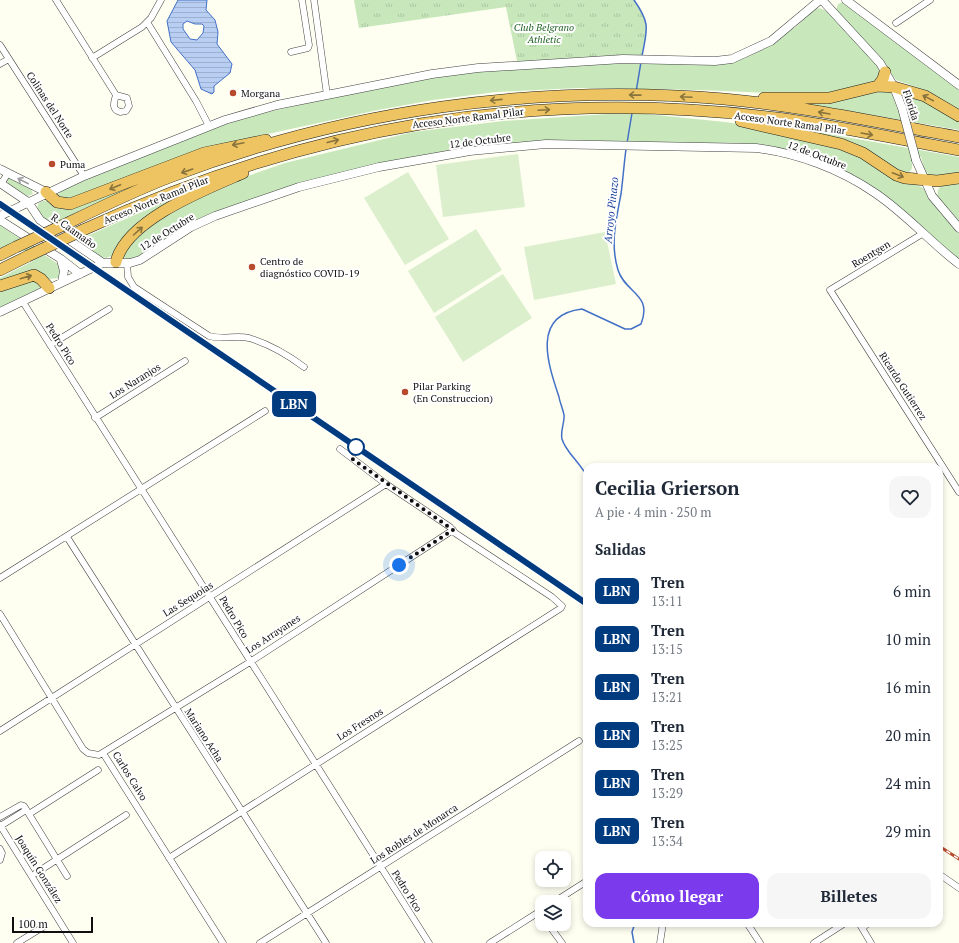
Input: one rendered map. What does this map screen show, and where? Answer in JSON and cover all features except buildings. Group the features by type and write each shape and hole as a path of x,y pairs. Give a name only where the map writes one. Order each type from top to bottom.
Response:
{"highway":[{"path":"878,86 883,79 885,72"},
{"path":"722,99 830,98 878,86 894,87 925,96 959,116"},
{"name":"Acceso Norte Ramal Pilar","path":"0,255 172,177 230,156 304,135 382,117 460,104 540,97 619,95 650,95 722,99 786,106 959,136"},
{"name":"Acceso Norte Ramal Pilar","path":"0,270 83,230 195,182 295,151 374,132 455,118 536,110 617,108 704,112 783,119 959,150"},
{"path":"704,112 841,144 863,153 896,175 936,181 959,178"},
{"path":"46,192 57,202 70,204 204,153 251,142 304,135"},
{"path":"121,263 117,256 125,244 162,212 215,185 295,151"},
{"path":"0,286 34,275 41,279 49,288"}],"street":[{"path":"56,0 116,95"},
{"path":"92,58 133,33 147,22 161,0"},
{"path":"290,52 308,48 309,46 302,0"},
{"path":"314,0 327,95"},
{"path":"0,216 46,192 84,176 209,126 277,104 456,70 623,59 715,61 741,56 760,48 781,34 821,0"},
{"name":"Florida","path":"821,0 880,63 894,87 902,108 916,160 924,180 937,203 959,228"},
{"path":"846,0 959,85"},
{"path":"896,23 930,0"},
{"path":"147,22 209,126"},
{"name":"Colinas del Norte","path":"0,45 84,176"},
{"path":"0,64 8,59"},
{"name":"12 de Octubre","path":"0,312 103,264 121,263 146,257 191,227 215,216 299,187 349,173 433,157 494,148 546,144 756,148 788,154 855,181 881,197 922,234 959,264"},
{"path":"0,169 46,192"},
{"path":"1,183 8,173"},
{"name":"R. Caamaño","path":"1,183 28,202 40,220 103,264"},
{"path":"0,220 61,259 80,274"},
{"name":"Roentgen","path":"830,290 922,234"},
{"path":"61,259 64,271 62,282"},
{"path":"121,263 134,288 209,336 222,339 249,338 286,354 304,367"},
{"name":"Ricardo Gutierrez","path":"830,290 940,463"},
{"name":"Pedro Pico","path":"23,302 380,868 429,943"},
{"path":"50,345 109,309"},
{"name":"Los Naranjos","path":"95,418 185,362"},
{"path":"0,578 265,411"},
{"path":"340,449 386,484 453,530"},
{"name":"Ricardo Gutierrez","path":"943,467 959,492"},
{"name":"Las Sequoias","path":"0,731 386,484"},
{"name":"Los Fresnos","path":"169,858 560,609 562,606 552,597 453,530"},
{"name":"Los Arrayanes","path":"103,753 250,662 453,530"},
{"name":"Mariano Acha","path":"67,537 306,914 326,943"},
{"name":"Carlos Calvo","path":"0,614 83,749 88,753 95,755 103,753 223,943"},
{"name":"Los Robles de Monarca","path":"260,943 579,741"},
{"path":"1,825 28,812 98,770"},
{"path":"0,817 21,805 28,812 67,876"},
{"path":"36,873 126,815"},
{"name":"Joaquín González","path":"1,825 73,943"},
{"path":"0,849 2,857 0,860"},
{"path":"943,877 959,888"},
{"path":"565,895 583,884"},
{"path":"490,943 535,916"},
{"path":"17,943 43,927"},
{"path":"660,943 662,927"},
{"path":"750,927 760,943"},
{"path":"814,943 839,927"},
{"path":"861,927 871,943"},
{"path":"553,931 562,943"}],"green space":[{"name":"Club Belgrano Athletic","path":"354,0 634,0 643,16 646,35 641,59 518,66 506,7 359,28"},
{"path":"843,2 959,89 959,112 922,89 896,80 883,62 836,10 838,4"},
{"path":"819,8 825,10 875,63 880,71 879,80 839,93 772,93 578,88 496,92 433,100 378,110 231,142 62,202 57,196 63,189 211,129 259,114 413,80 468,72 624,62 711,65 729,63 745,58 770,45 797,26 812,11"},
{"path":"871,91 890,91 894,96 898,111 908,112 908,102 914,95 959,118 959,130 785,100"},
{"path":"608,114 646,114 725,122 751,126 834,145 923,188 940,213 959,233 959,260 860,179 746,144 540,142 479,147 258,197 137,259 127,260 123,256 127,244 167,212 225,184 285,163 413,132 503,121"},
{"path":"806,130 959,157 959,175 946,177 929,175 925,171 921,157 911,156 912,169 905,173 807,132"},
{"path":"518,154 525,207 443,217 436,165"},
{"path":"408,172 449,239 405,265 364,198"},
{"path":"9,178 31,189 33,194 28,196 8,184 7,180"},
{"path":"151,178 64,218 87,236 164,202 215,182 174,202 114,255 106,258 99,256 41,217 37,210 38,204 43,201 49,201 61,207"},
{"path":"959,182 959,222 937,197 938,190 941,186"},
{"path":"0,225 61,266 61,275 59,278 0,284 0,278 35,260 13,243 0,249"},
{"path":"476,229 502,270 434,313 408,271"},
{"path":"605,232 616,284 534,300 524,247"},
{"path":"503,274 532,318 463,362 435,317"},
{"path":"32,277 41,286 38,290 0,309 0,289"}],"water":[{"path":"178,0 207,0 206,10 215,20 218,32 217,44 232,64 230,73 214,86 214,92 212,94 201,89 195,70 171,42 167,21","holes":["187,21 195,24 202,24 204,26 203,33 197,40 190,39 183,29 183,24"]}],"waterway":[{"name":"Arroyo Pinazo","path":"634,0 643,15 646,27 642,56"},
{"name":"Arroyo Pinazo","path":"636,92 641,62"},
{"name":"Arroyo Pinazo","path":"627,143 632,113"},
{"name":"Arroyo Pinazo","path":"583,470 567,449 562,439 564,415 551,370 547,343 549,331 555,321 566,313 582,309 625,329 631,329 641,324 644,314 641,300 621,278 614,251 617,213 621,194 626,149"},
{"name":"Arroyo Pinazo","path":"634,927 632,932 634,943"}],"railway":[{"path":"0,204 583,601"},
{"path":"943,849 959,859"}],"train":[{"name":"LBN","path":"0,204 583,601"}],"place":[{"name":"Morgana","path":"233,93"},
{"name":"Puma","path":"52,164"},
{"name":"Centro de diagnóstico COVID-19","path":"252,267"},
{"name":"Pilar Parking (En Construccion)","path":"405,392"}],"route":[{"path":"356,447 351,458 453,530 399,565"}]}
